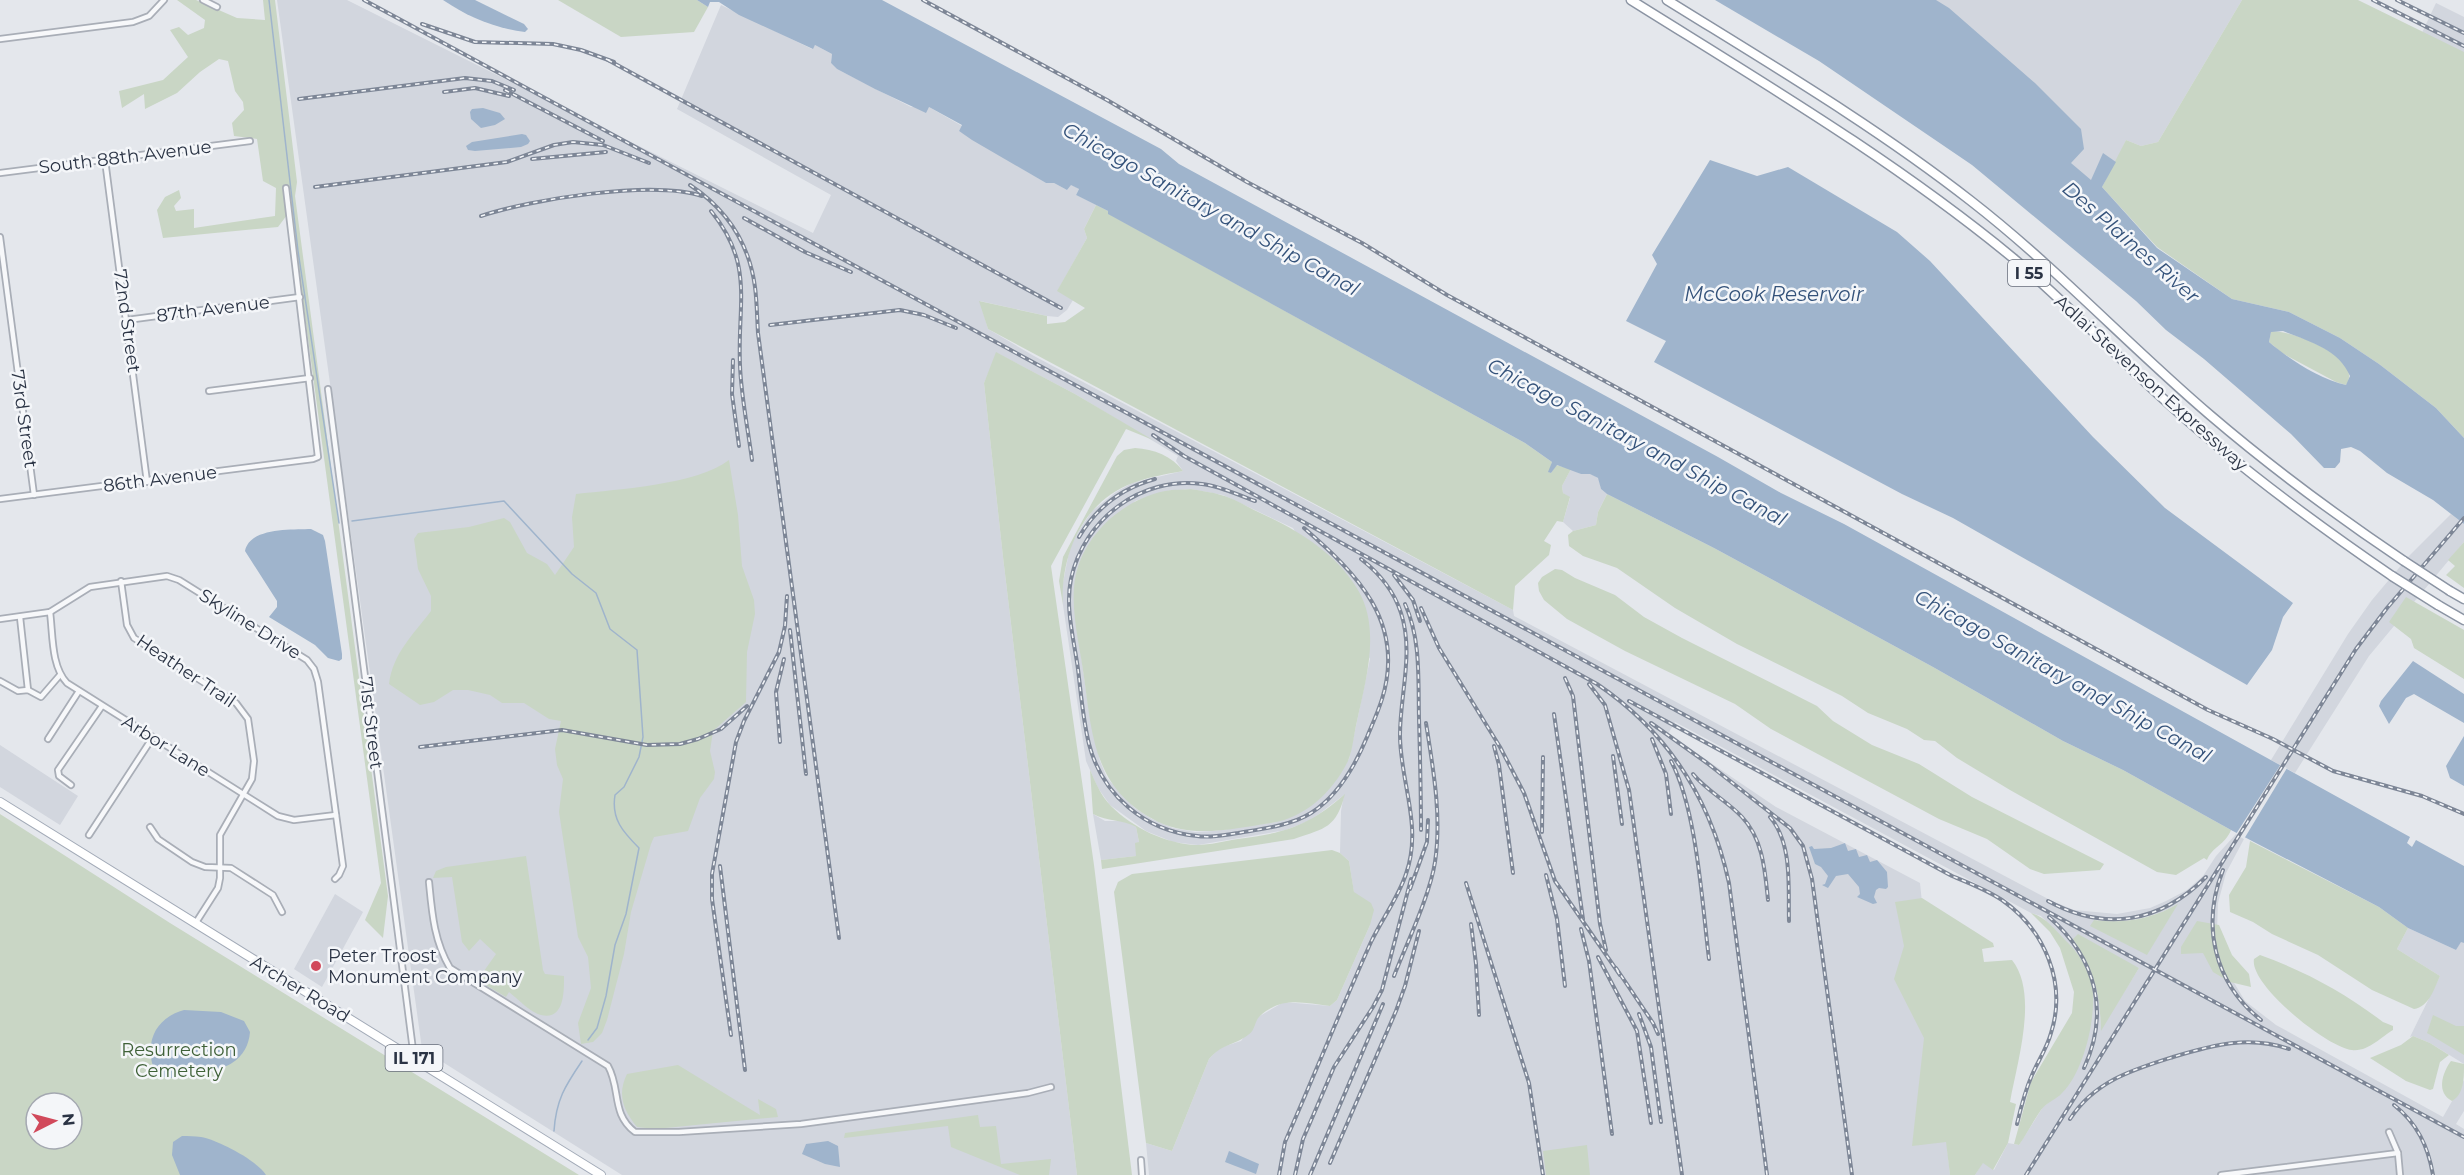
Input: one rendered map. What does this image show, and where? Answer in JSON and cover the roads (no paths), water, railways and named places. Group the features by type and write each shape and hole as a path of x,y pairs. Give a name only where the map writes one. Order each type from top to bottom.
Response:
{"highway":[{"name":"Adlai Stevenson Expressway","path":"1632,0 1858,143 1961,218 2014,259 2217,446 2326,531 2392,576 2464,620"},
{"name":"Adlai Stevenson Expressway","path":"1667,0 1869,128 1971,201 2036,255 2211,416 2341,519 2464,599"}],"main road":[{"name":"Archer Road","path":"0,802 601,1175"}],"street":[{"path":"0,39 133,22 154,12 164,0"},
{"path":"203,0 217,7"},
{"name":"South 88th Avenue","path":"0,173 250,141"},
{"name":"72nd Street","path":"105,160 147,482"},
{"path":"209,391 310,378 286,188"},
{"name":"73rd Street","path":"0,237 34,495"},
{"name":"87th Avenue","path":"127,320 300,297"},
{"name":"86th Avenue","path":"0,499 313,459 318,457 310,378"},
{"name":"71st Street","path":"328,389 414,1058"},
{"name":"Skyline Drive","path":"50,612 90,587 163,576 179,580 310,662 318,682 343,866 335,879"},
{"name":"Heather Trail","path":"121,581 126,621 134,638 236,703 247,715 254,766 252,779 220,835 221,866 218,888 195,924"},
{"path":"0,619 50,612 60,675 41,697 28,690 18,691 0,681"},
{"path":"20,617 28,690"},
{"name":"Arbor Lane","path":"60,675 67,683 102,706 287,819 300,820 336,815"},
{"path":"48,739 79,691"},
{"path":"71,784 59,776 58,770 102,706"},
{"path":"89,836 153,737"},
{"path":"150,827 158,839 192,862 204,867 231,868 273,895 282,912"},
{"path":"429,882 435,936 441,954 450,968 608,1066 612,1073 621,1117 635,1132 679,1132 801,1124 1028,1093 1051,1087"},
{"path":"2389,1132 2397,1153 2400,1175"},
{"path":"2222,1175 2397,1153"},
{"path":"1141,1160 1142,1175"}],"water":[{"path":"443,0 475,0 524,24 528,29 525,32 492,25 462,12"},
{"name":"Chicago Sanitary and Ship Canal","path":"697,0 882,0 1161,149 1179,164 1781,493 1844,524 2410,837 2407,843 2412,847 2416,840 2464,866 2464,943 2461,942 2456,950 2408,928 2379,907 2231,830 2123,770 2063,741 1933,667 1714,548 1607,494 1601,489 1598,478 1557,465 1551,473 1548,472 1552,462 1525,443 1108,214 1108,211 1076,195 1079,189 1071,185 1067,190 1054,183 1046,183 972,140 959,131 962,125 929,107 926,113 837,69 831,63 832,54 815,45 813,49 739,15 719,2 710,2 708,7"},
{"name":"Des Plaines River","path":"1715,0 1936,0 1949,8 2035,83 2081,129 2084,149 2071,163 2091,180 2103,153 2116,162 2102,187 2157,248 2232,299 2289,312 2340,338 2379,364 2436,408 2464,438 2464,524 2433,500 2387,473 2360,451 2351,447 2341,449 2340,462 2335,468 2324,468 2291,434 2204,359 2166,330 2136,301 1972,165 1819,61","holes":["2283,331 2331,353 2345,367 2350,376 2346,385 2305,368 2269,342 2271,332"]},
{"path":"483,108 500,113 505,119 495,125 481,128 471,119 470,112 472,109"},
{"path":"526,135 530,141 521,147 475,151 468,150 466,146 472,142"},
{"name":"McCook Reservoir","path":"1710,160 1757,176 1788,167 1897,232 1930,261 2093,437 2165,508 2293,603 2283,617 2272,650 2247,685 1953,518 1902,494 1654,362 1666,341 1626,321 1657,264 1652,255"},
{"path":"311,529 323,535 325,541 342,654 342,659 339,661 328,658 315,645 269,617 277,607 277,601 245,551 248,543 263,534 273,531"},
{"path":"2413,661 2464,694 2464,723 2414,694 2406,698 2389,724 2379,706"},
{"path":"2464,736 2464,786 2450,778 2446,766"},
{"path":"1845,843 1848,851 1856,849 1859,857 1867,855 1870,862 1877,860 1887,872 1888,887 1876,890 1874,897 1877,903 1873,904 1857,897 1860,894 1859,887 1848,874 1836,876 1828,888 1822,885 1825,884 1828,876 1821,867 1815,864 1809,847 1831,848"},
{"path":"184,1010 221,1012 244,1021 250,1032 247,1046 242,1054 226,1066 197,1075 168,1078 159,1074 154,1068 151,1057 154,1033 163,1021"},
{"path":"182,1136 201,1137 227,1147 262,1169 266,1175 180,1175 172,1155 173,1142"},
{"path":"828,1141 838,1146 840,1167 825,1164 802,1154 806,1144"},
{"path":"1229,1151 1259,1164 1256,1174 1225,1162"}],"waterway":[{"path":"269,0 298,251 339,523"},
{"path":"352,521 504,501 572,574 596,593 610,629 637,650 643,737 639,757 624,787 615,795 614,804 620,824 639,848 626,914 615,945 606,996 597,1028 588,1040"},
{"path":"554,1131 562,1094 582,1061"}],"railway":[{"path":"364,0 2464,1137"},
{"path":"923,0 1107,100 1247,182 1362,243 1447,295 2208,710 2273,739 2333,771 2422,796 2464,814"},
{"path":"2373,0 2464,46"},
{"path":"2397,0 2464,33"},
{"path":"422,24 475,42 553,44 581,50 614,62"},
{"path":"608,60 1061,308"},
{"path":"299,99 465,78 492,81 514,90"},
{"path":"444,92 475,88 509,96"},
{"path":"505,90 603,141"},
{"path":"315,187 507,162 554,145 573,142 603,145 649,163"},
{"path":"532,159 606,152"},
{"path":"690,185 703,194 734,228 752,271 756,293 758,333 839,938"},
{"path":"481,216 530,203 624,191 654,190 702,196"},
{"path":"711,211 725,231 734,249 739,267 741,377 752,460"},
{"path":"744,218 805,252 851,272"},
{"path":"770,325 900,310 924,315 956,328"},
{"path":"733,360 732,394 739,446"},
{"path":"1153,435 1184,456 1597,684 1622,703 1665,746 1683,770 1698,796 1711,824 1729,883 1767,1175"},
{"path":"1079,537 1093,517 1111,500 1155,479"},
{"path":"1255,501 1202,484 1179,483 1158,487 1137,495 1118,506 1102,520 1088,538 1078,557 1071,579 1069,601 1072,635 1089,744 1095,762 1115,794 1128,807 1160,827 1202,837 1294,821 1311,813 1329,798 1351,769 1362,748 1377,714 1388,671 1387,646 1382,623 1372,602 1358,582 1342,563 1304,528"},
{"path":"2026,1175 2356,649 2387,608 2464,518"},
{"path":"1279,1175 1285,1142 1371,942 1403,883 1411,856 1412,821 1400,735 1406,658 1405,628 1398,605 1390,590 1380,576 1361,559"},
{"path":"1394,575 1413,600 1420,621"},
{"path":"731,1035 712,899 712,874 736,742 744,721 779,652 785,626 787,596"},
{"path":"1405,604 1414,631 1418,660 1421,830"},
{"path":"1421,608 1439,648 1500,747 1524,793 1555,881 1620,975"},
{"path":"790,630 806,774"},
{"path":"780,742 776,692 784,659"},
{"path":"1565,678 1573,696 1600,924 1606,950"},
{"path":"1589,684 1605,705 1629,790 1682,1175"},
{"path":"1629,701 1952,876 1990,893 2017,912 2030,926 2049,959 2056,995 2055,1014 2047,1044 2023,1099 2017,1124"},
{"path":"420,747 562,730 647,745 680,744 721,729 747,706"},
{"path":"1554,714 1583,919"},
{"path":"1394,976 1423,904 1435,862 1437,810 1426,723"},
{"path":"1651,723 1707,763 1790,828 1803,846 1812,879 1852,1175"},
{"path":"1652,739 1666,774 1671,814"},
{"path":"1494,746 1499,765 1513,873"},
{"path":"1613,756 1622,824"},
{"path":"1542,832 1543,757"},
{"path":"1671,761 1680,781 1693,830 1709,959"},
{"path":"1693,774 1704,786 1736,811 1749,826 1762,856 1768,900"},
{"path":"1770,817 1783,840 1786,853 1789,921"},
{"path":"1410,889 1427,842 1428,820"},
{"path":"720,866 745,1070"},
{"path":"2223,870 2216,891 2213,911 2216,952 2232,989 2261,1020"},
{"path":"1546,875 1557,919 1565,986"},
{"path":"2048,901 2069,911 2090,917 2131,918 2170,905 2206,877"},
{"path":"1295,1175 1303,1139 1334,1067 1382,990 1411,879"},
{"path":"1466,883 1529,1083 1543,1175"},
{"path":"2049,917 2078,950 2088,968 2094,987 2097,1006 2096,1027 2084,1068"},
{"path":"1471,924 1479,1015"},
{"path":"1581,929 1589,961 1612,1134"},
{"path":"1330,1163 1396,1011 1419,931"},
{"path":"1598,957 1637,1031 1651,1123"},
{"path":"1616,968 1658,1034"},
{"path":"1310,1175 1383,1004"},
{"path":"1639,1014 1651,1047 1661,1122"},
{"path":"2070,1119 2080,1106 2103,1086 2129,1072 2158,1062 2231,1043 2260,1043 2289,1049"},
{"path":"2394,1105 2415,1127 2425,1145 2433,1175"}],"place":[{"name":"Peter Troost Monument Company","path":"316,966"}],"park label":[{"name":"Resurrection Cemetery","path":"179,1060"}]}
